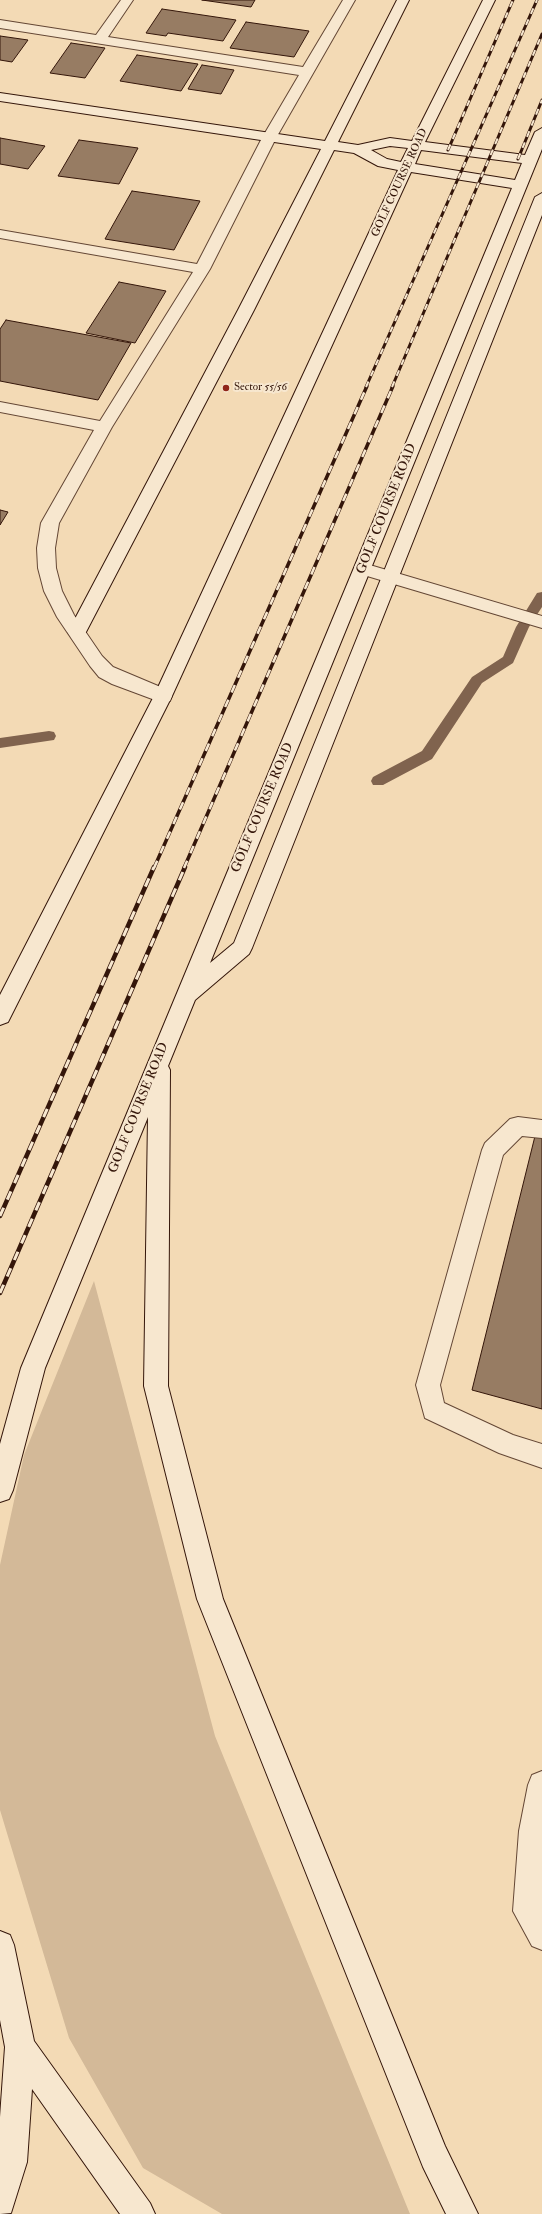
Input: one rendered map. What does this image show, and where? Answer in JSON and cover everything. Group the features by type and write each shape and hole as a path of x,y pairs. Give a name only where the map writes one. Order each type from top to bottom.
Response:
{"street":[{"path":"98,40 127,0"},
{"path":"163,696 119,679 106,672 76,632 53,591 47,568 46,548 50,524 68,489 104,427 202,269 269,138 349,0"},
{"path":"76,632 246,310 403,0"},
{"name":"GOLF COURSE ROAD","path":"0,1016 163,696 406,167 489,0"},
{"path":"0,24 307,72"},
{"path":"0,96 269,138 358,149 383,162 521,185"},
{"name":"GOLF COURSE ROAD","path":"0,1490 33,1368 542,132"},
{"path":"358,149 390,142 531,160"},
{"path":"185,997 242,948 389,576 542,197"},
{"path":"0,234 202,269"},
{"path":"0,407 104,427"},
{"path":"362,568 542,622"},
{"path":"160,1057 156,1386 210,1599 434,2156 462,2214"},
{"path":"542,1129 518,1126 493,1150 428,1385 434,1410 508,1445 542,1456"},
{"path":"542,1785 533,1831 527,1910 542,1936"},
{"path":"0,1945 20,2047 12,2162 0,2202"},
{"path":"20,2047 139,2214"}],"shaded area":[{"path":"94,1281 215,1736 410,2214 222,2214 143,2168 69,2038 0,1810 0,1565 24,1455"}],"building":[{"path":"202,0 255,0 251,7"},
{"path":"162,9 236,20 223,41 168,33 166,36 146,33"},
{"path":"246,22 309,31 294,57 230,48"},
{"path":"0,36 28,40 12,62 0,60"},
{"path":"71,43 105,48 85,78 50,73"},
{"path":"137,55 198,64 181,91 120,81"},
{"path":"202,65 234,70 221,94 188,89"},
{"path":"0,138 45,146 28,169 0,164"},
{"path":"79,140 138,148 119,184 58,176"},
{"path":"132,191 200,201 174,250 105,239"},
{"path":"119,282 166,291 135,343 86,333"},
{"path":"6,320 131,343 98,400 0,381 0,329"},
{"path":"0,510 8,512 0,525"},
{"path":"536,1132 542,1134 542,1409 472,1390"}],"waterway":[{"path":"378,781 427,755 477,680 508,660 523,627 542,596"},
{"path":"0,743 49,736"}],"railway":[{"path":"448,150 513,0"},
{"path":"366,387 537,0"},
{"path":"392,387 542,34"},
{"path":"518,159 542,100"},
{"path":"154,868 367,386"},
{"path":"184,868 393,386"},
{"path":"0,1216 154,867"},
{"path":"0,1293 185,867"}],"place":[{"name":"Sector 55/56","path":"226,388"}]}
